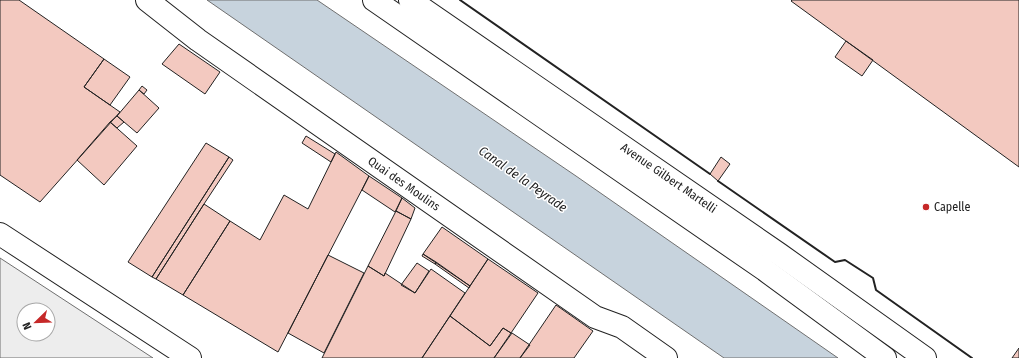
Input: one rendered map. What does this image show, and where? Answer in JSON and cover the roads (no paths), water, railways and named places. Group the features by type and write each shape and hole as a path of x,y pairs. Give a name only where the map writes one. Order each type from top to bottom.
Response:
{"main road":[{"name":"Avenue Gilbert Martelli","path":"374,0 765,270 885,358"},
{"name":"Avenue Gilbert Martelli","path":"410,0 779,254 925,358"},
{"name":"Quai des Moulins","path":"152,3 198,40 595,317 622,327 666,358"},
{"path":"0,234 190,358"}],"water":[{"name":"Canal de la Peyrade","path":"207,0 317,0 576,176 838,358 724,358"}],"place":[{"name":"Capelle","path":"926,207"}]}
